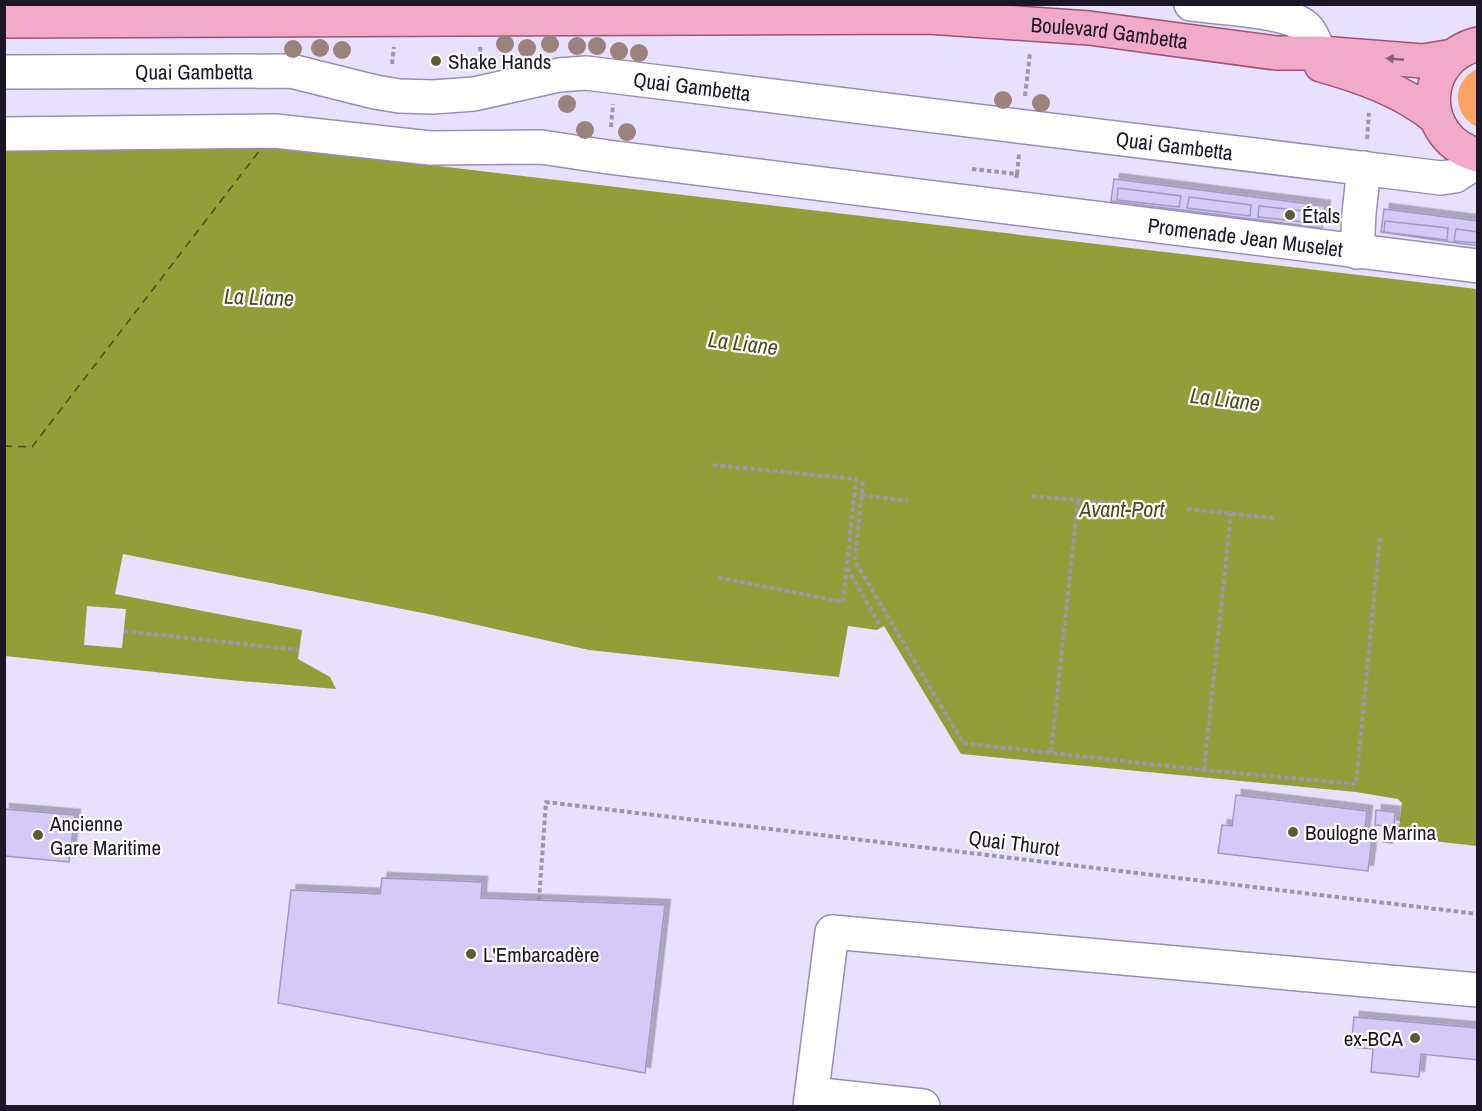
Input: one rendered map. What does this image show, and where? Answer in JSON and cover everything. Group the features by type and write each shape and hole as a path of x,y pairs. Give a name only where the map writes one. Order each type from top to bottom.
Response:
{"main road":[{"name":"Boulevard Gambetta","path":"4,21 655,11 928,17 1089,28 1276,53"},
{"path":"1276,53 1320,53 1423,61 1470,46"},
{"path":"1439,125 1433,103 1434,88 1439,74 1470,46"},
{"path":"1276,53 1336,69 1376,84 1416,103 1462,149 1478,155"}],"lane":[{"path":"1191,4 1269,14 1294,21 1309,30 1320,53"},
{"name":"Quai Gambetta","path":"4,72 291,71 375,92 433,98 474,94 541,78 574,73 1373,169"},
{"path":"1373,169 1410,167 1422,162 1435,150 1439,125"},
{"name":"Promenade Jean Muselet","path":"4,134 275,131 430,148 541,147 1478,266"},
{"path":"1441,178 1455,176 1478,161"},
{"path":"1373,169 1478,184"},
{"path":"1357,252 1359,213 1373,169"},
{"path":"923,1107 811,1100 832,932 1478,990"}],"path":[{"path":"1017,174 1033,23"},
{"path":"608,157 615,77"},
{"path":"713,465 856,479 843,602 715,577"},
{"path":"863,481 855,561 963,743 1204,770 1356,784 1380,537"},
{"path":"861,495 908,501"},
{"path":"1032,496 1124,504"},
{"path":"1051,752 1078,500"},
{"path":"1187,509 1274,518"},
{"path":"1204,770 1231,513"},
{"path":"847,568 881,627"},
{"path":"124,632 299,650"},
{"name":"Quai Thurot","path":"539,900 546,802 1478,914"}],"shaded area":[{"path":"1477,69 1477,127 1463,115 1458,98 1463,81"}],"water":[{"name":"Avant-Port","path":"270,146 1477,289 1477,846 1398,837 1402,803 1398,799 1356,792 961,754 884,626 877,630 848,626 839,677 589,650 433,615 123,554 115,594 302,630 298,659 330,677 336,689 5,656 5,147"}],"pier":[{"path":"87,606 126,609 122,648 84,645"}],"building":[{"path":"1114,179 1325,206 1322,228 1111,201"},
{"path":"1118,188 1181,196 1179,207 1117,200"},
{"name":"Étals","path":"1189,197 1251,205 1250,216 1187,208"},
{"name":"Étals","path":"1259,206 1322,213 1320,224 1258,217"},
{"path":"1384,209 1478,221 1478,246 1381,232"},
{"name":"Étals","path":"1385,221 1448,228 1447,240 1384,232"},
{"path":"1456,229 1478,232 1478,243 1454,241"},
{"name":"Boulogne Marina","path":"1236,795 1367,811 1364,837 1372,838 1368,871 1218,853 1222,825 1232,826"},
{"name":"Ancienne Gare Maritime","path":"4,809 75,815 69,862 4,856"},
{"path":"1376,810 1395,812 1394,826 1375,825"},
{"path":"1385,829 1393,830 1392,843 1383,842"},
{"name":"L'Embarcadère","path":"382,878 482,882 481,898 665,905 645,1073 278,1003 291,890 380,894"},
{"name":"ex-BCA","path":"1354,1017 1478,1028 1478,1060 1421,1054 1419,1077 1371,1072 1373,1049 1351,1047"}],"ferry route":[{"path":"4,446 32,447 263,146"}],"place":[{"name":"Shake Hands","path":"436,61"},
{"name":"Étals","path":"1290,215"},
{"name":"Boulogne Marina","path":"1293,832"},
{"name":"Ancienne Gare Maritime","path":"38,835"},
{"name":"L'Embarcadère","path":"471,954"},
{"name":"ex-BCA","path":"1415,1038"}],"water label":[{"name":"La Liane","path":"259,297"},
{"name":"La Liane","path":"743,343"},
{"name":"La Liane","path":"1225,399"}]}
